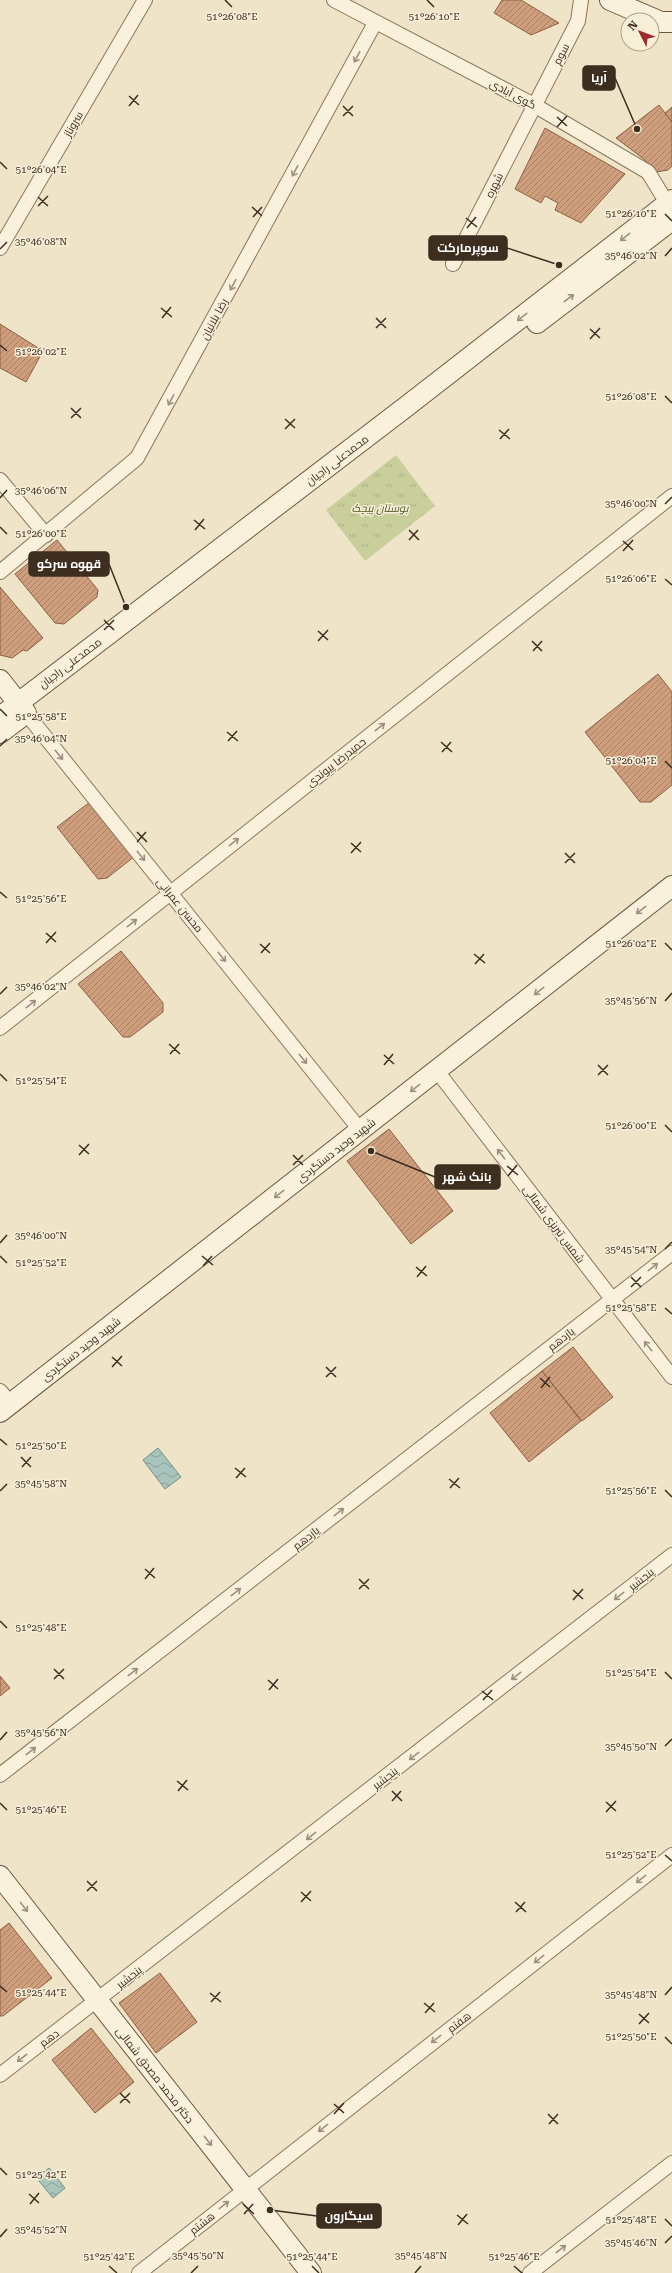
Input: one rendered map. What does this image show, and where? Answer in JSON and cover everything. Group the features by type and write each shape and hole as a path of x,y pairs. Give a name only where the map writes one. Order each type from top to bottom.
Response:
{"main road":[{"path":"610,0 661,22 672,22"},
{"name":"محمدعلی راجیان","path":"0,733 22,708 401,411 671,209"},
{"name":"محسن عمرانی","path":"0,680 22,708"},
{"name":"محمدعلی راجیان","path":"0,717 22,708"},
{"name":"شهید وحید دستگردی","path":"4,1402 438,1071 672,886"},
{"name":"دکتر محمد مصدق شمالی","path":"0,1876 311,2273"}],"street":[{"name":"سروناز","path":"0,248 145,0"},
{"name":"گوی آبادی","path":"334,0 534,105 648,172 671,209"},
{"name":"سوم","path":"534,105 578,21 581,0"},
{"name":"رضا بلانیان","path":"0,572 137,458 149,440 375,22"},
{"name":"شهره","path":"453,264 534,105"},
{"path":"0,480 46,535"},
{"name":"حمیدرضا پیوندی","path":"0,1028 672,496"},
{"name":"محسن عمرانی","path":"22,708 361,1130"},
{"name":"شمس تبریزی شمالی","path":"438,1071 672,1377"},
{"name":"یازدهم","path":"0,1775 672,1252"},
{"name":"پنجشیر","path":"98,2001 672,1555"},
{"name":"هفتم","path":"245,2189 672,1855"},
{"name":"دهم","path":"0,2075 98,2001"},
{"path":"530,2273 672,2163"},
{"name":"هشتم","path":"139,2273 245,2189"}],"green space":[{"name":"بوستان پیچک","path":"396,455 435,506 365,561 326,510"}],"water":[{"path":"158,1448 181,1477 165,1489 143,1460"},
{"path":"49,2168 65,2188 53,2198 39,2181 40,2175"}],"building":[{"path":"502,0 521,0 559,23 531,35 494,13"},
{"path":"659,105 672,122 672,166 668,170 656,172 645,160 616,138"},
{"path":"672,107 672,122 665,113"},
{"path":"545,128 625,174 581,223 555,210 558,203 545,196 541,203 515,189"},
{"path":"0,324 43,351 26,382 0,368"},
{"path":"57,540 98,590 97,597 64,624 55,623 15,574"},
{"path":"0,587 43,638 27,651 23,650 12,658 0,655"},
{"path":"658,674 672,692 672,785 651,802 640,802 585,732"},
{"path":"90,802 135,856 107,878 98,879 57,827"},
{"path":"121,951 163,1003 163,1012 130,1037 123,1037 78,984"},
{"path":"389,1129 453,1211 411,1244 347,1161"},
{"path":"573,1347 613,1397 582,1421 542,1371"},
{"path":"542,1371 581,1421 529,1462 490,1413"},
{"path":"0,1676 10,1688 0,1696"},
{"path":"9,1923 52,1978 3,2016 0,2016 0,1930"},
{"path":"160,1973 197,2022 156,2053 119,2003"},
{"path":"91,2028 134,2082 95,2113 52,2060"}],"place":[{"name":"آریا","path":"637,129"},
{"name":"سوپرمارکت","path":"559,265"},
{"name":"قهوه سرکو","path":"126,607"},
{"name":"بانک شهر","path":"371,1151"},
{"name":"سیگارون","path":"270,2210"}]}
